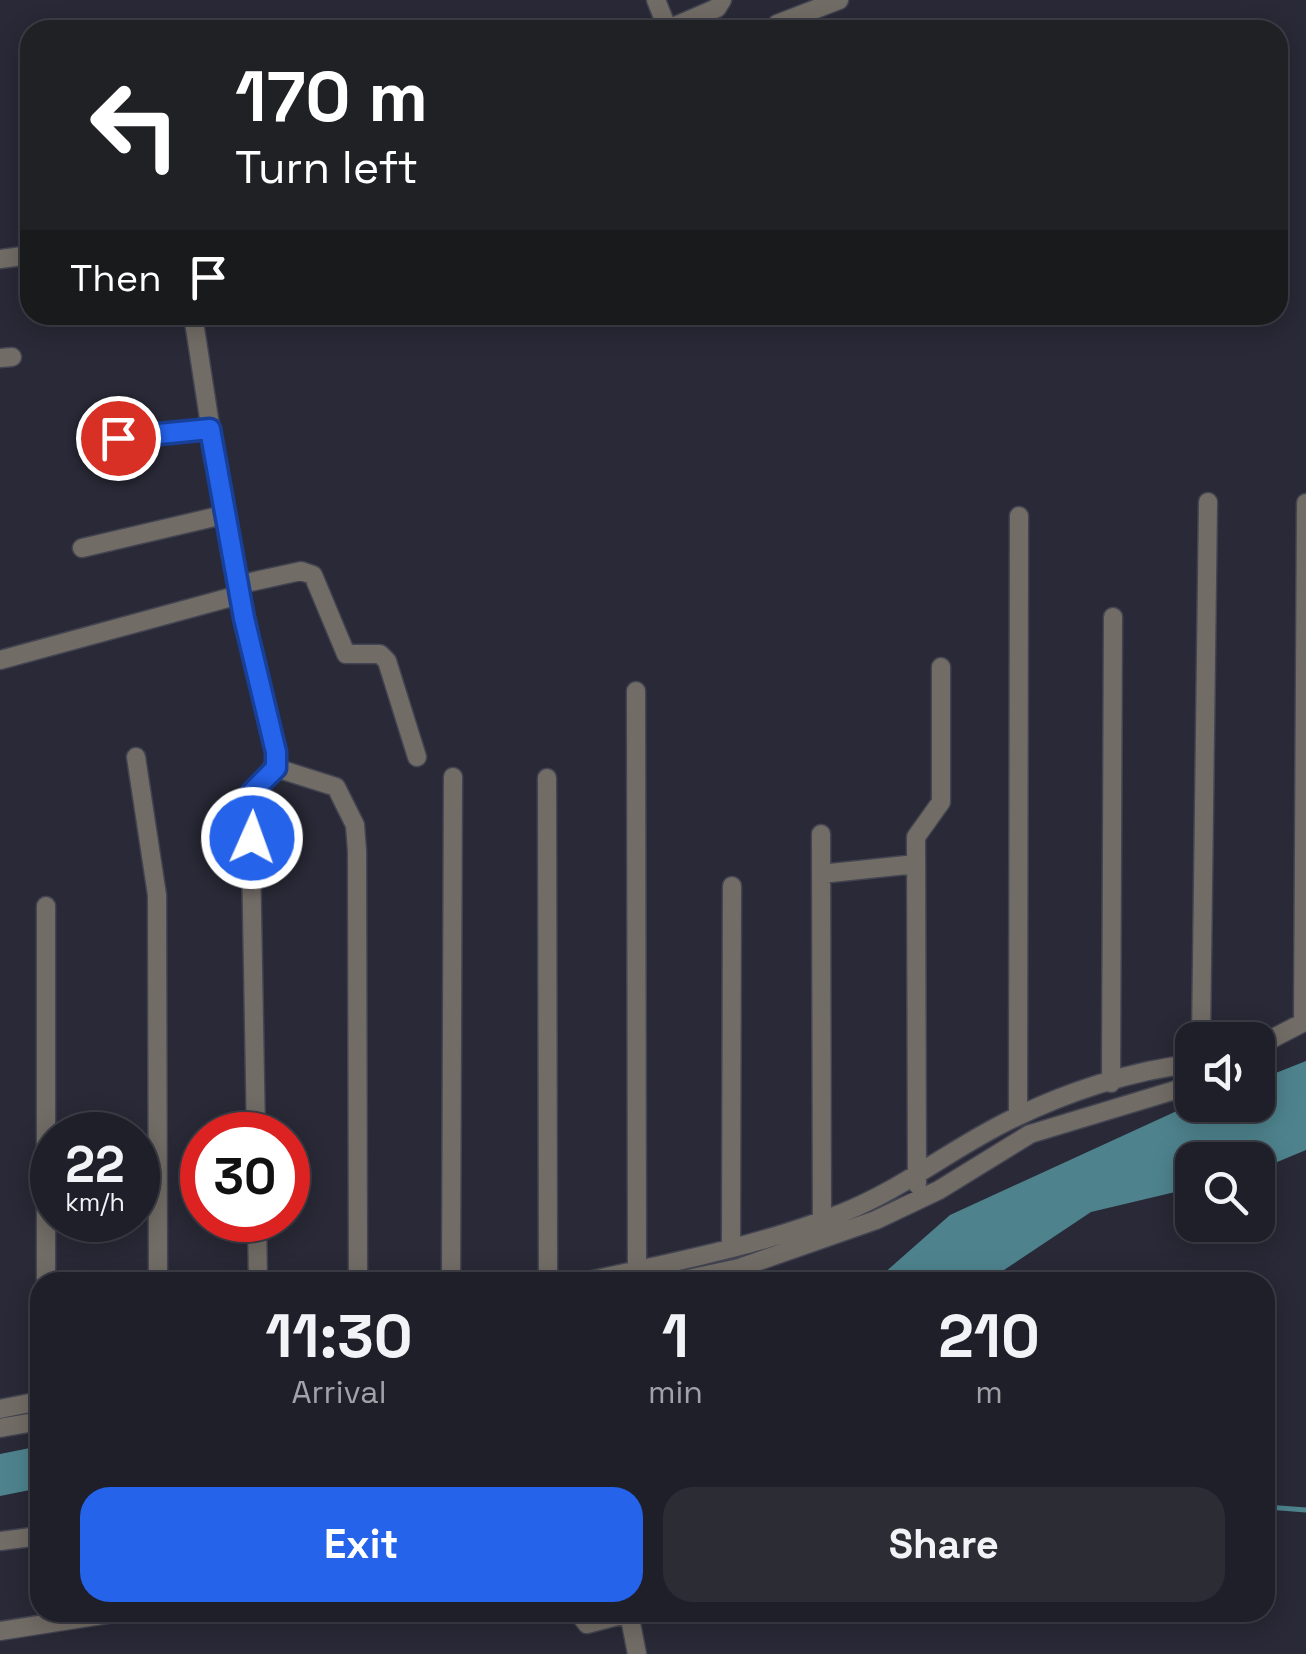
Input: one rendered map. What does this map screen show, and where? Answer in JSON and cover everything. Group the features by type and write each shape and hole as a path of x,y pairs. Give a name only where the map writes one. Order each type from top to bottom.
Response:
{"street":[{"path":"690,20 717,8 722,0"},
{"path":"787,20 839,0"},
{"path":"195,325 224,515 276,768"},
{"path":"118,438 210,429"},
{"path":"1201,1022 1208,502"},
{"path":"1275,1037 1305,1022 1306,503"},
{"path":"82,548 224,515"},
{"path":"1018,1116 1019,516"},
{"path":"0,660 301,571 313,575 346,654 380,654 387,660 417,757"},
{"path":"1112,1083 1113,617"},
{"path":"918,1200 916,864 918,832 939,811 942,802 941,667"},
{"path":"636,691 637,1270"},
{"path":"136,756 157,895 158,1272"},
{"path":"256,1112 250,799 255,786 276,768"},
{"path":"276,768 336,787 355,825 360,1076 358,1272"},
{"path":"451,1272 453,778"},
{"path":"547,778 548,1272"},
{"path":"821,834 822,1240"},
{"path":"821,874 916,864"},
{"path":"731,1246 732,886"},
{"path":"46,906 46,1272"},
{"path":"628,1272 822,1220 917,1177 1018,1116 1112,1083 1175,1068"},
{"path":"721,1272 822,1240 918,1200 1030,1134 1175,1090"},
{"path":"257,1242 258,1272"},
{"path":"0,1409 30,1403"},
{"path":"0,1428 30,1424"},
{"path":"0,1541 30,1537"},
{"path":"0,1631 57,1622"},
{"path":"631,1622 637,1654"}],"water":[{"path":"1306,1061 1306,1150 1275,1163 1275,1142 1175,1142 1175,1192 1091,1212 1001,1272 885,1272 950,1215 1175,1112 1175,1122 1275,1122 1275,1073"},
{"path":"30,1448 30,1490 0,1496 0,1454"}],"waterway":[{"path":"1275,1508 1306,1510"}],"route":[{"path":"118,438 210,429 244,618 277,761 276,768 252,792 252,838"}]}
